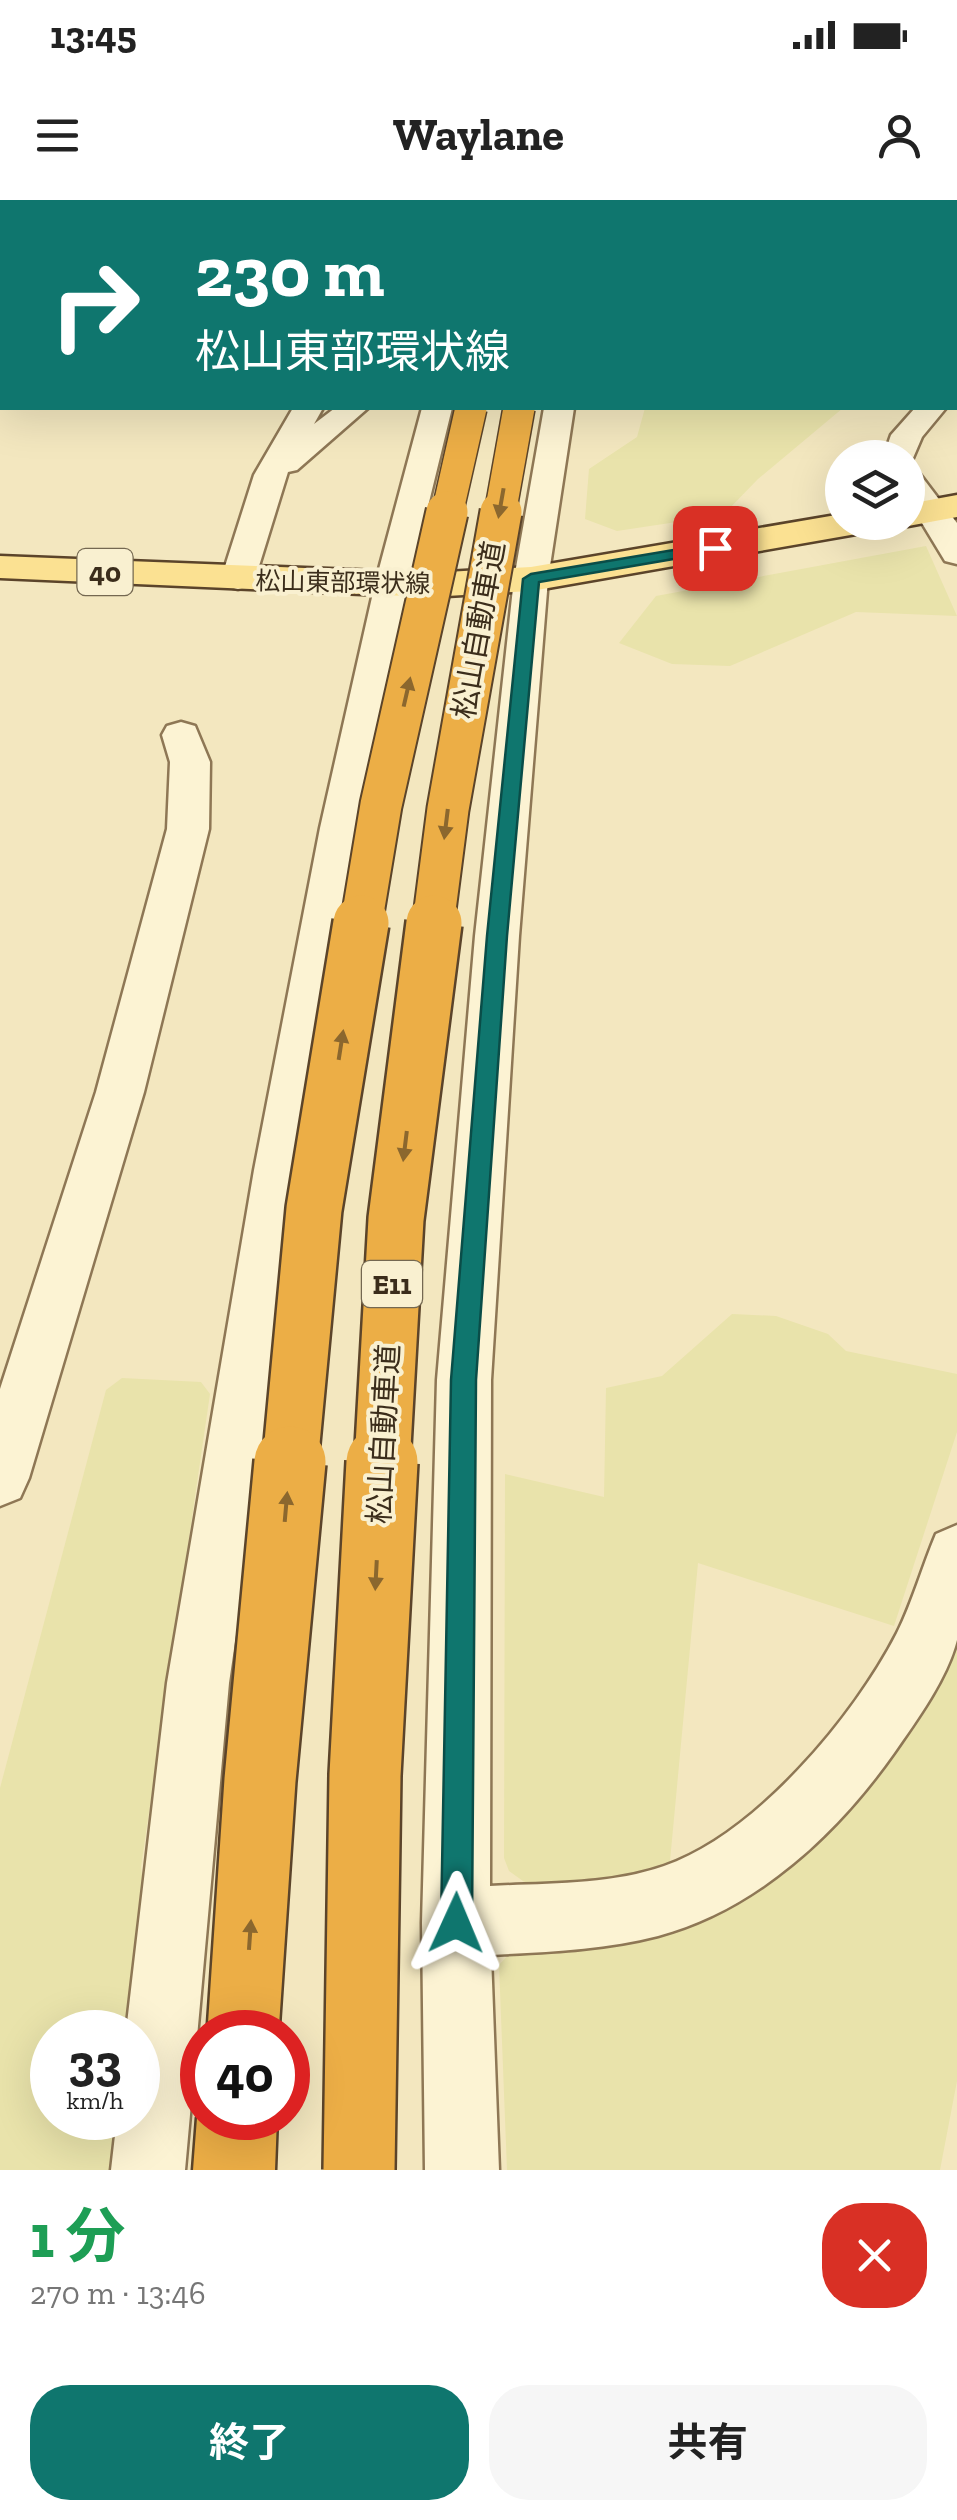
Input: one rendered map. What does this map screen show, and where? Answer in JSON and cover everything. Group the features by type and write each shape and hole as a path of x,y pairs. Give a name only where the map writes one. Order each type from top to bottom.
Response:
{"highway":[{"name":"松山自動車道","path":"244,2010 260,1780 314,1209 381,805 471,410"},
{"name":"松山自動車道","path":"358,2170 365,1775 396,1219 448,809 520,410"},
{"path":"234,2170 236,2140"}],"main road":[{"name":"松山東部環状線","path":"0,567 392,584 531,579 825,528"}],"street":[{"path":"224,579 270,475 307,410"},
{"path":"270,475 351,410"},
{"path":"148,2170 201,1664 279,1170 341,828 392,584 436,410"},
{"path":"462,2170 456,1923 464,1380 497,936 531,579 558,410"},
{"path":"904,440 929,410"},
{"path":"932,510 957,554"},
{"path":"0,1478 120,1092 188,829 190,762 181,735"},
{"path":"456,1923 606,1911 680,1895 741,1862 784,1826 848,1761 896,1700 939,1618 957,1555"}],"shaded area":[{"path":"644,410 841,410 758,479 723,515 617,531 585,519 589,469 637,437"},
{"path":"926,546 957,616 856,612 730,666 672,664 619,643 656,596"},
{"path":"732,1314 776,1316 828,1334 846,1351 957,1374 957,1432 894,1626 698,1563 670,1861 664,1874 653,1884 530,1886 509,1871 504,1858 505,1474 604,1497 606,1388 662,1376"},
{"path":"122,1378 201,1382 210,1394 141,1867 146,1912 137,2010 30,2010 30,2140 125,2140 122,2170 0,2170 0,1788 106,1390"},
{"path":"957,1615 957,2081 940,2170 507,2170 499,1965 519,1943 642,1933"}],"route":[{"path":"456,1923 464,1380 497,936 531,579 715,548"}]}
